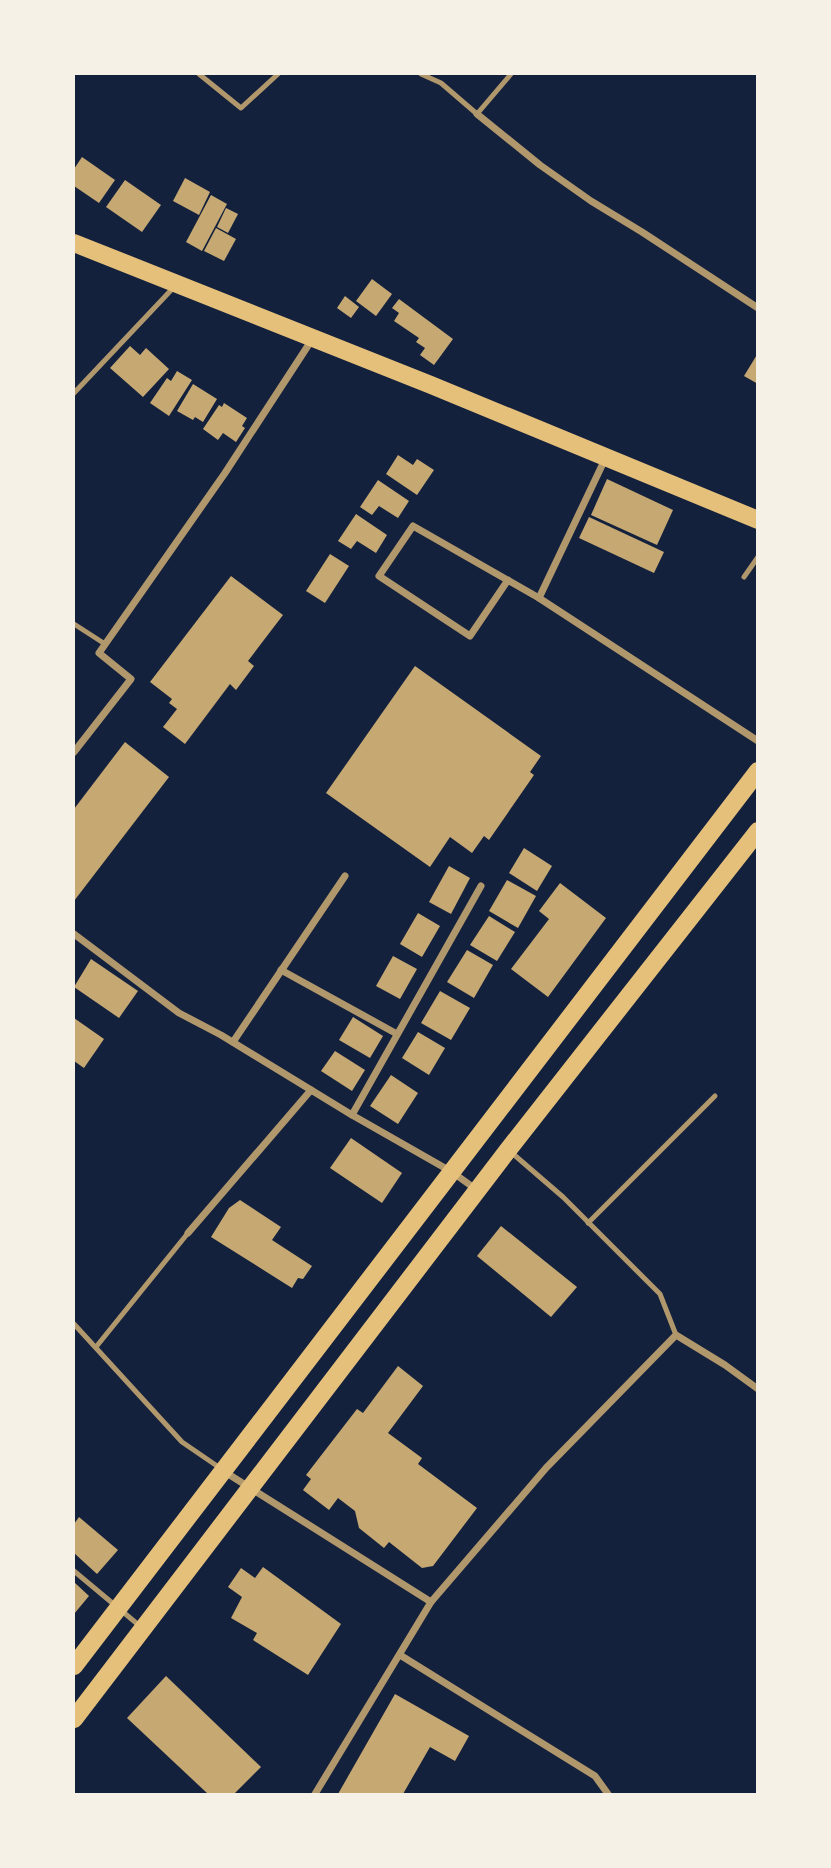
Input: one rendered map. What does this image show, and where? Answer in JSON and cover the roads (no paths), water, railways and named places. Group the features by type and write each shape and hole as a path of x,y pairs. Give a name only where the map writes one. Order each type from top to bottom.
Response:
{"main road":[{"path":"74,243 758,520"},
{"path":"74,1666 758,771"},
{"path":"74,1718 478,1190 758,831"}],"street":[{"path":"477,114 540,165 591,201 758,308"},
{"path":"74,752 131,679 99,653 225,473 313,338"},
{"path":"539,598 607,457"},
{"path":"508,580 470,636 379,576 413,526 508,580 539,598 758,741"},
{"path":"233,1042 345,876"},
{"path":"352,1115 481,886"},
{"path":"74,934 179,1013 233,1042 478,1190"},
{"path":"281,970 397,1034"},
{"path":"188,1233 311,1090"},
{"path":"315,1794 431,1602 546,1468 676,1335 758,1389"},
{"path":"223,1471 431,1602"},
{"path":"400,1654 595,1776 608,1794"}],"lane":[{"path":"199,74 241,108 278,74"},
{"path":"421,74 441,83 477,114 511,74"},
{"path":"74,393 176,284"},
{"path":"744,578 758,557"},
{"path":"74,624 105,644"},
{"path":"588,1223 715,1096"},
{"path":"509,1150 660,1294 676,1335"},
{"path":"96,1347 188,1233"},
{"path":"74,1324 182,1442 223,1471"},
{"path":"74,1571 143,1629"}]}
